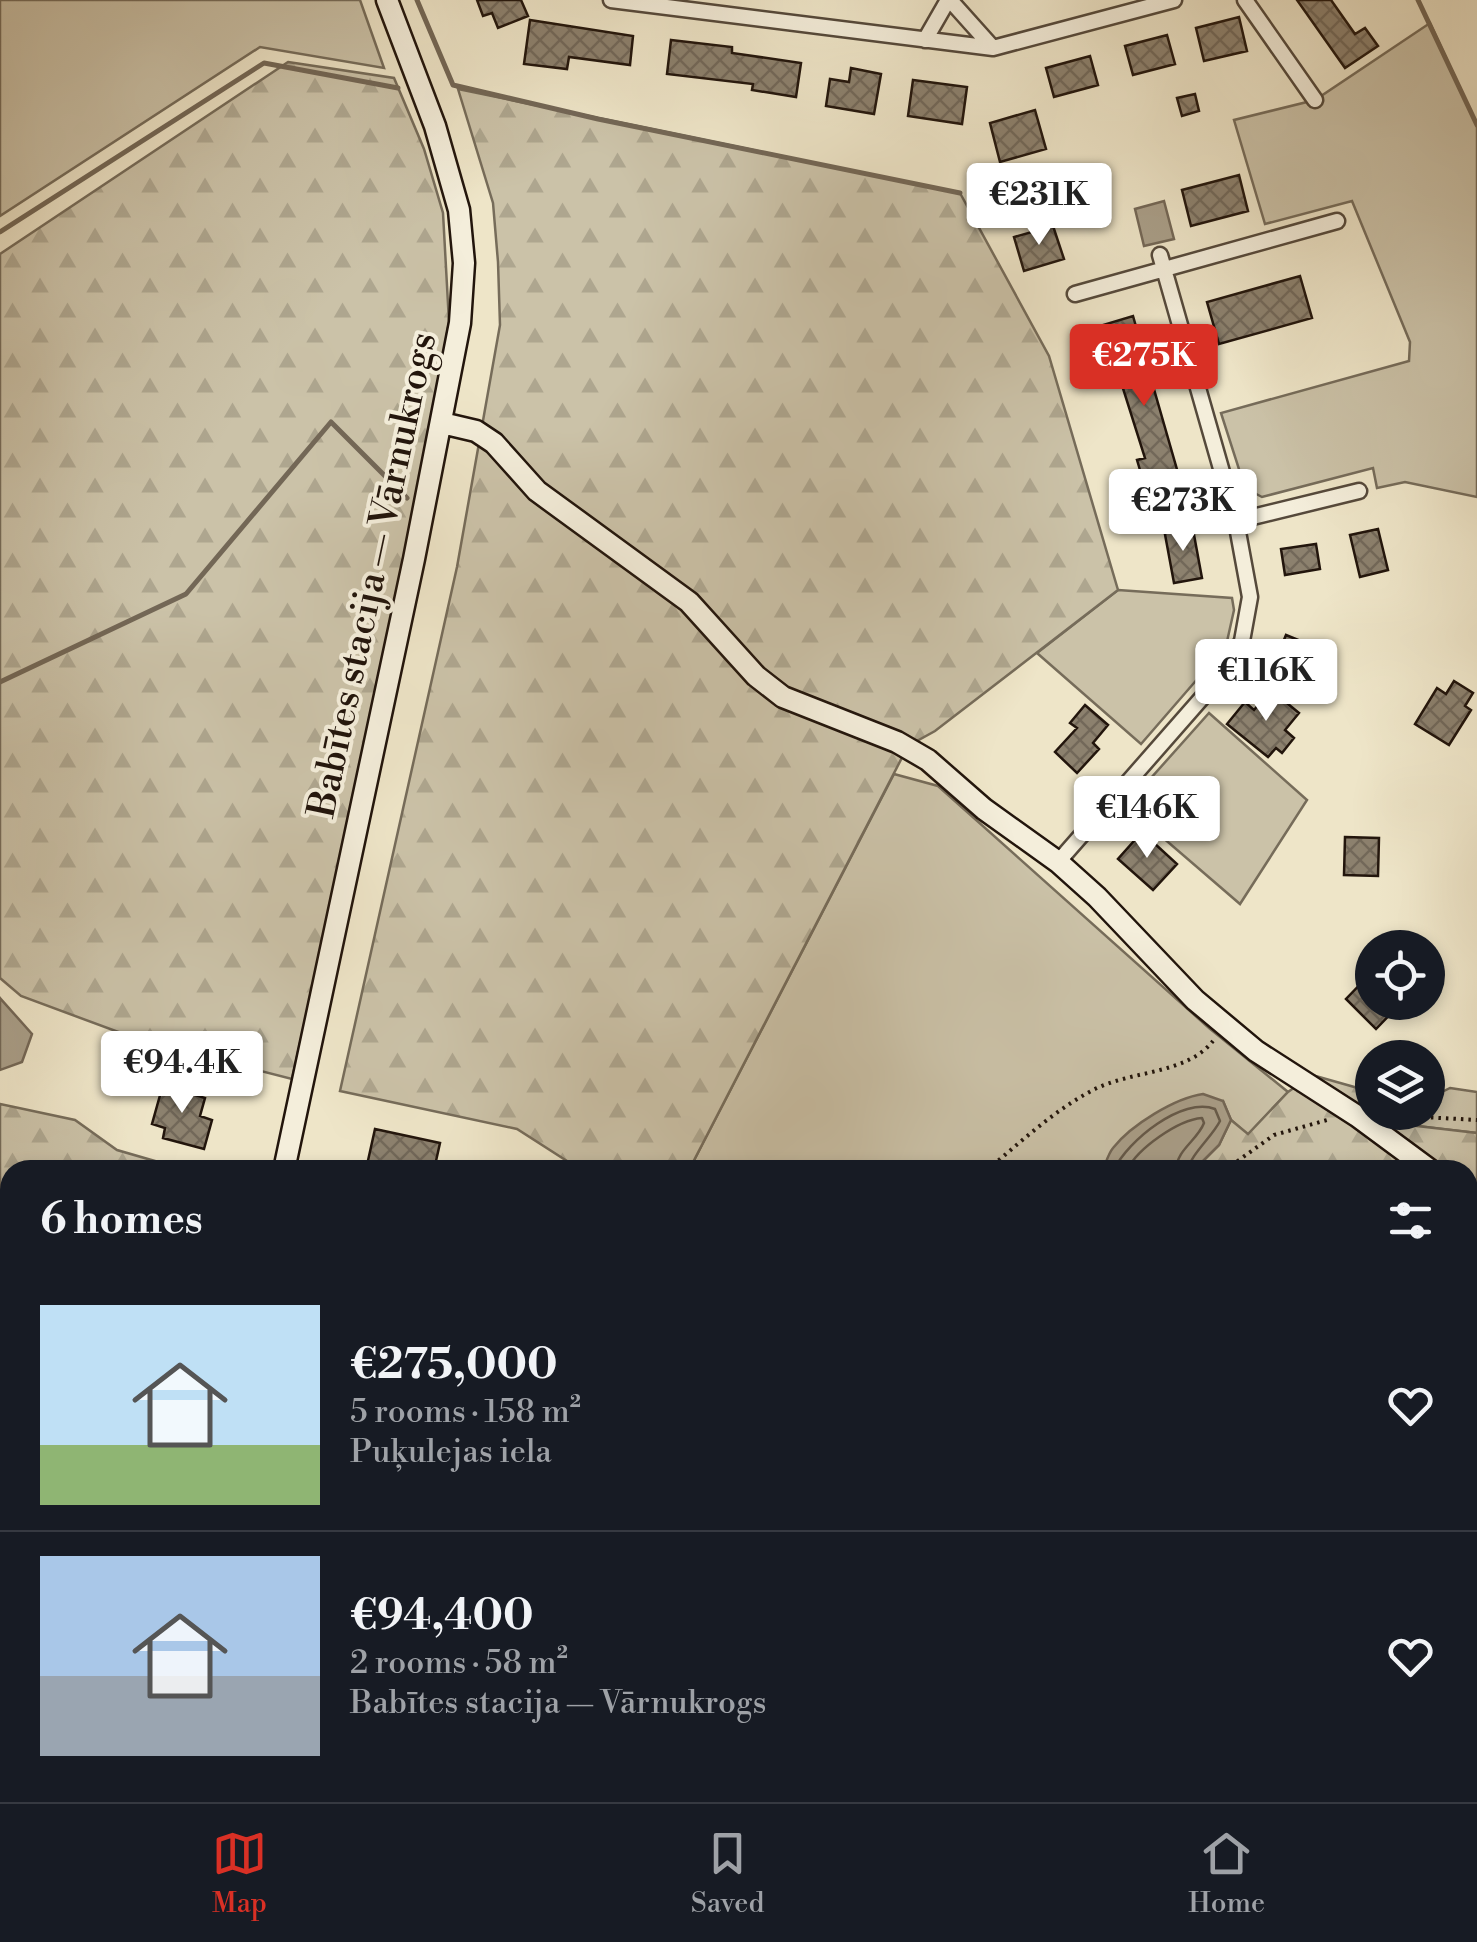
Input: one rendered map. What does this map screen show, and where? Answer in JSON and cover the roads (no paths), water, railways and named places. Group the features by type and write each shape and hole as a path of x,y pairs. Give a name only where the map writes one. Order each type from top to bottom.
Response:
{"street":[{"name":"Babītes stacija — Vārnukrogs","path":"286,1160 460,323 464,263 459,210 436,126 387,0"},
{"path":"611,0 993,48 1174,0"},
{"path":"925,40 949,0 993,48"},
{"path":"1245,0 1314,100"},
{"path":"1074,294 1337,221"},
{"path":"1058,862 1222,676 1242,641 1250,596 1236,521 1160,255"},
{"path":"442,423 476,431 494,443 537,491 690,602 756,676 782,697 897,742 928,760 984,809 1058,862 1097,897 1195,1000 1256,1052 1416,1160"},
{"path":"1236,521 1358,491"}],"water":[{"path":"1164,201 1174,239 1144,246 1135,209"},
{"path":"0,998 32,1034 22,1062 0,1070"},
{"path":"1203,1094 1223,1101 1231,1120 1219,1145 1204,1160 1107,1160 1111,1150 1131,1130 1167,1107"}],"waterway":[{"path":"417,0 453,85 598,119 960,193"},
{"path":"1418,0 1477,125"},
{"path":"0,232 264,63 398,88"},
{"path":"0,682 186,594 331,422 407,498"}]}
